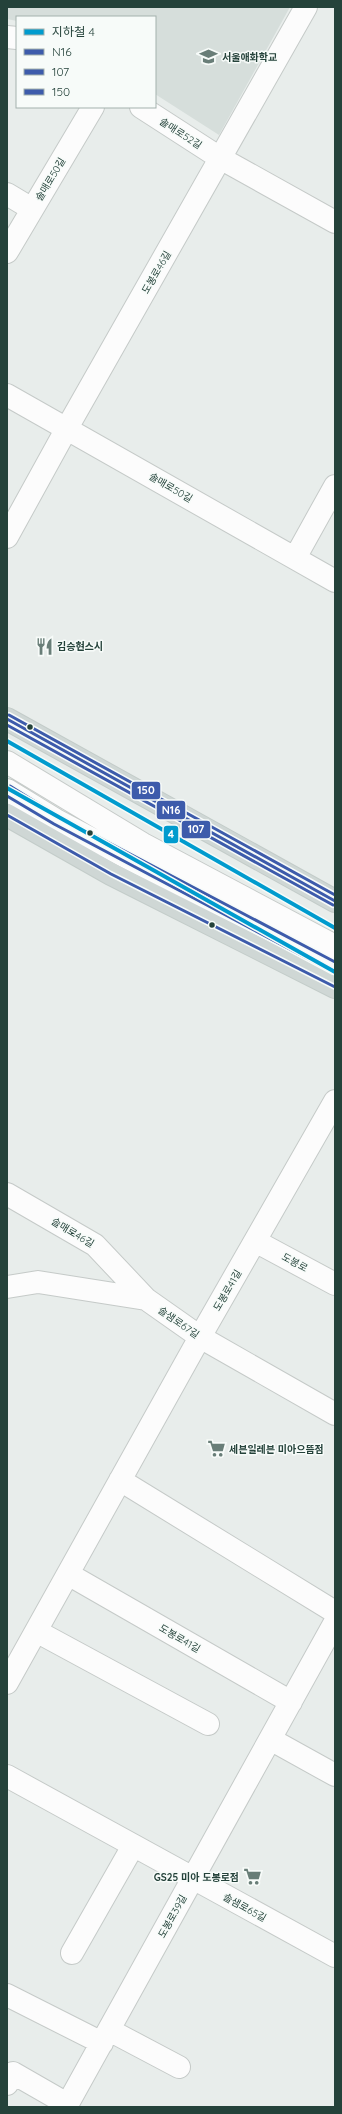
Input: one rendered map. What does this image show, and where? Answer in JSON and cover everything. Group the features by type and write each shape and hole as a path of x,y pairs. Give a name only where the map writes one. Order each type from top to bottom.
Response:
{"main road":[{"path":"7,719 335,901"},
{"path":"7,815 111,874 335,987"}],"street":[{"name":"도봉로46길","path":"7,537 67,428 306,7"},
{"name":"솔매로50길","path":"7,252 92,108"},
{"name":"솔매로52길","path":"143,108 220,158 335,222"},
{"path":"7,194 32,209"},
{"name":"솔매로50길","path":"7,395 335,581"},
{"path":"295,558 335,486"},
{"path":"7,762 143,844 335,946"},
{"path":"7,790 56,820 335,968"},
{"name":"도봉로41길","path":"7,1683 200,1337 335,1101"},
{"name":"솔매로46길","path":"7,1194 95,1245 146,1299"},
{"name":"도봉로","path":"255,1241 335,1284"},
{"name":"솔샘로67길","path":"7,1287 38,1282 146,1299 200,1337 335,1414"},
{"path":"120,1480 335,1612"},
{"name":"도봉로41길","path":"68,1574 291,1702"},
{"name":"도봉로39길","path":"10,2078 66,2106 291,1702 327,1654 335,1622"},
{"path":"36,1631 208,1724"},
{"path":"270,1739 335,1776"},
{"name":"솔샘로65길","path":"7,1776 335,1956"},
{"path":"72,1953 133,1846"},
{"path":"7,1995 179,2066"}],"shaded area":[{"name":"서울애화학교","path":"7,7 290,7 219,135 156,95 156,16 16,16 16,21 7,19"}],"metro line":[{"name":"4","path":"7,741 335,928"},
{"name":"4","path":"7,788 335,972"}],"transit line":[{"name":"150","path":"9,715 335,895"},
{"name":"N16","path":"7,719 335,901"},
{"name":"107","path":"7,725 333,905"},
{"name":"150","path":"10,786 58,816 335,962"},
{"name":"107","path":"7,796 54,824 333,972"},
{"name":"N16","path":"7,815 111,874 335,987"}],"place":[{"name":"서울애화학교","path":"209,57"},
{"name":"김승현스시","path":"44,646"},
{"name":"세븐일레븐 미아으뜸점","path":"216,1449"},
{"name":"GS25 미아 도봉로점","path":"252,1877"}]}
